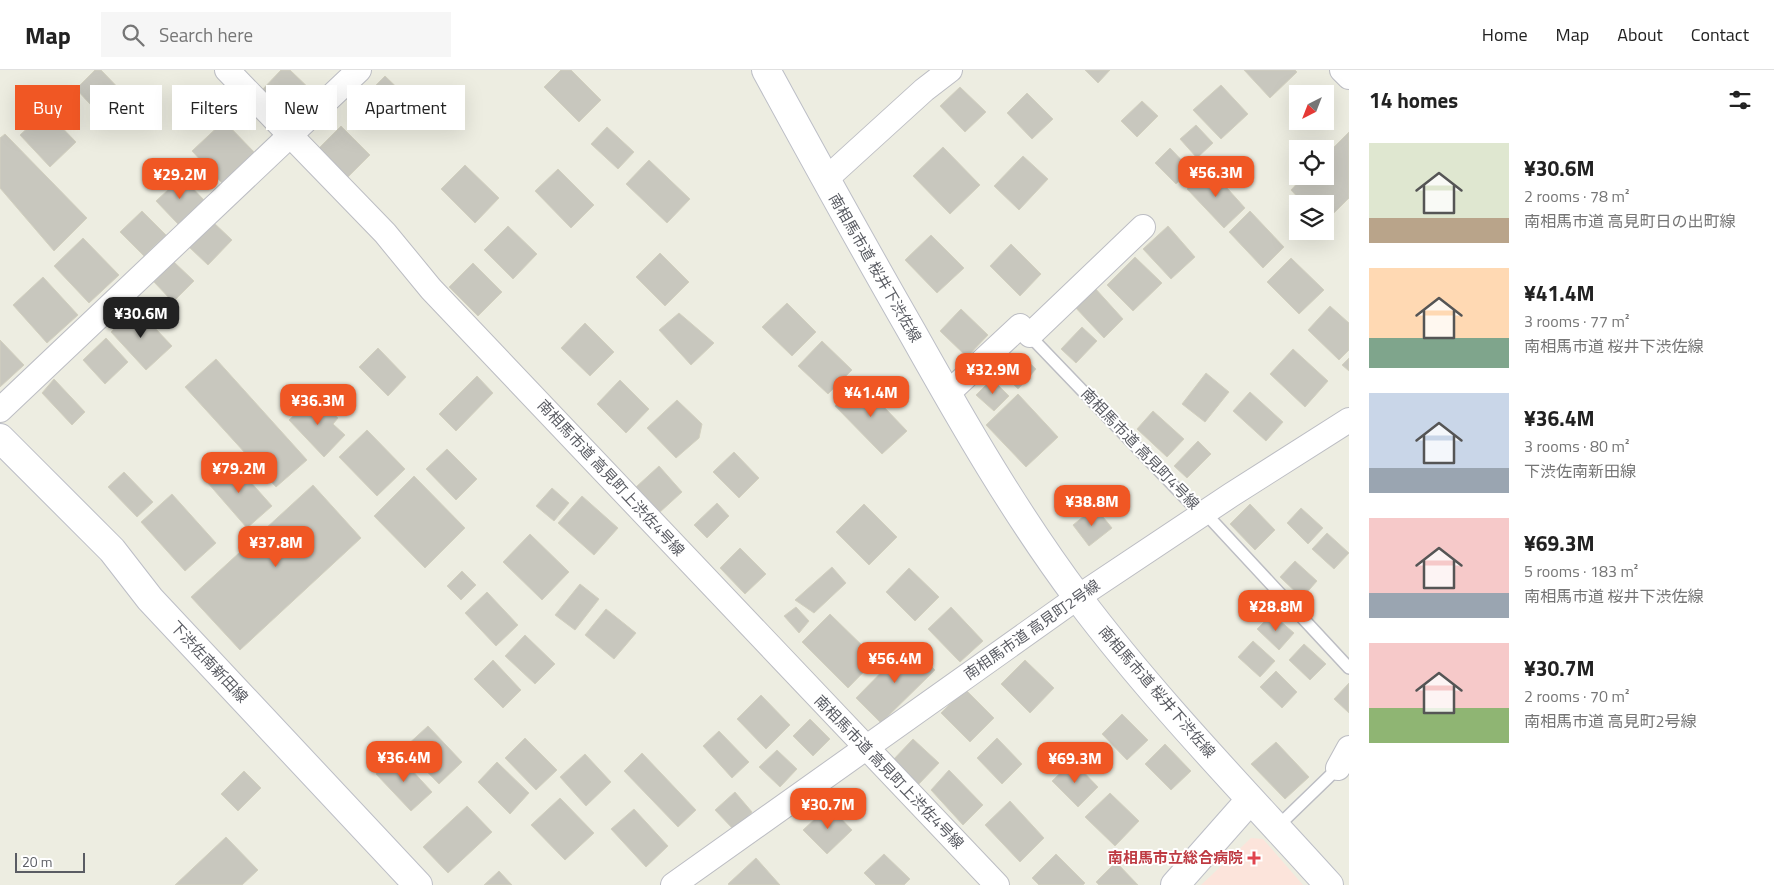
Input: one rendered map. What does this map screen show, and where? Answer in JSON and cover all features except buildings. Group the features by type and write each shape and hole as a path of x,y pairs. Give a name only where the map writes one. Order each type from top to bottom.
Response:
{"street":[{"name":"南相馬市道 高見町上渋佐4号線","path":"227,70 385,233 431,289 997,885"},
{"path":"0,410 359,70"},
{"name":"南相馬市道 桜井下渋佐線","path":"766,70 825,180 947,394 1003,487 1078,598 1139,676 1328,885"},
{"path":"825,180 924,90 950,70"},
{"path":"1342,70 1349,77"},
{"path":"947,394 1025,331 1143,227"},
{"name":"南相馬市道 高見町2号線","path":"673,885 1078,598 1206,514 1231,495 1349,420"},
{"name":"下渋佐南新田線","path":"0,438 112,550 150,599 418,885"},
{"path":"1175,885 1250,800"}],"lane":[{"name":"南相馬市道 高見町4号線","path":"1025,331 1196,509 1206,514 1349,668"},
{"path":"1276,827 1344,758"}],"shaded area":[{"name":"南相馬市立総合病院","path":"1251,838 1263,839 1303,885 1201,885"}],"place":[{"name":"南相馬市立総合病院","path":"1254,858"}]}
